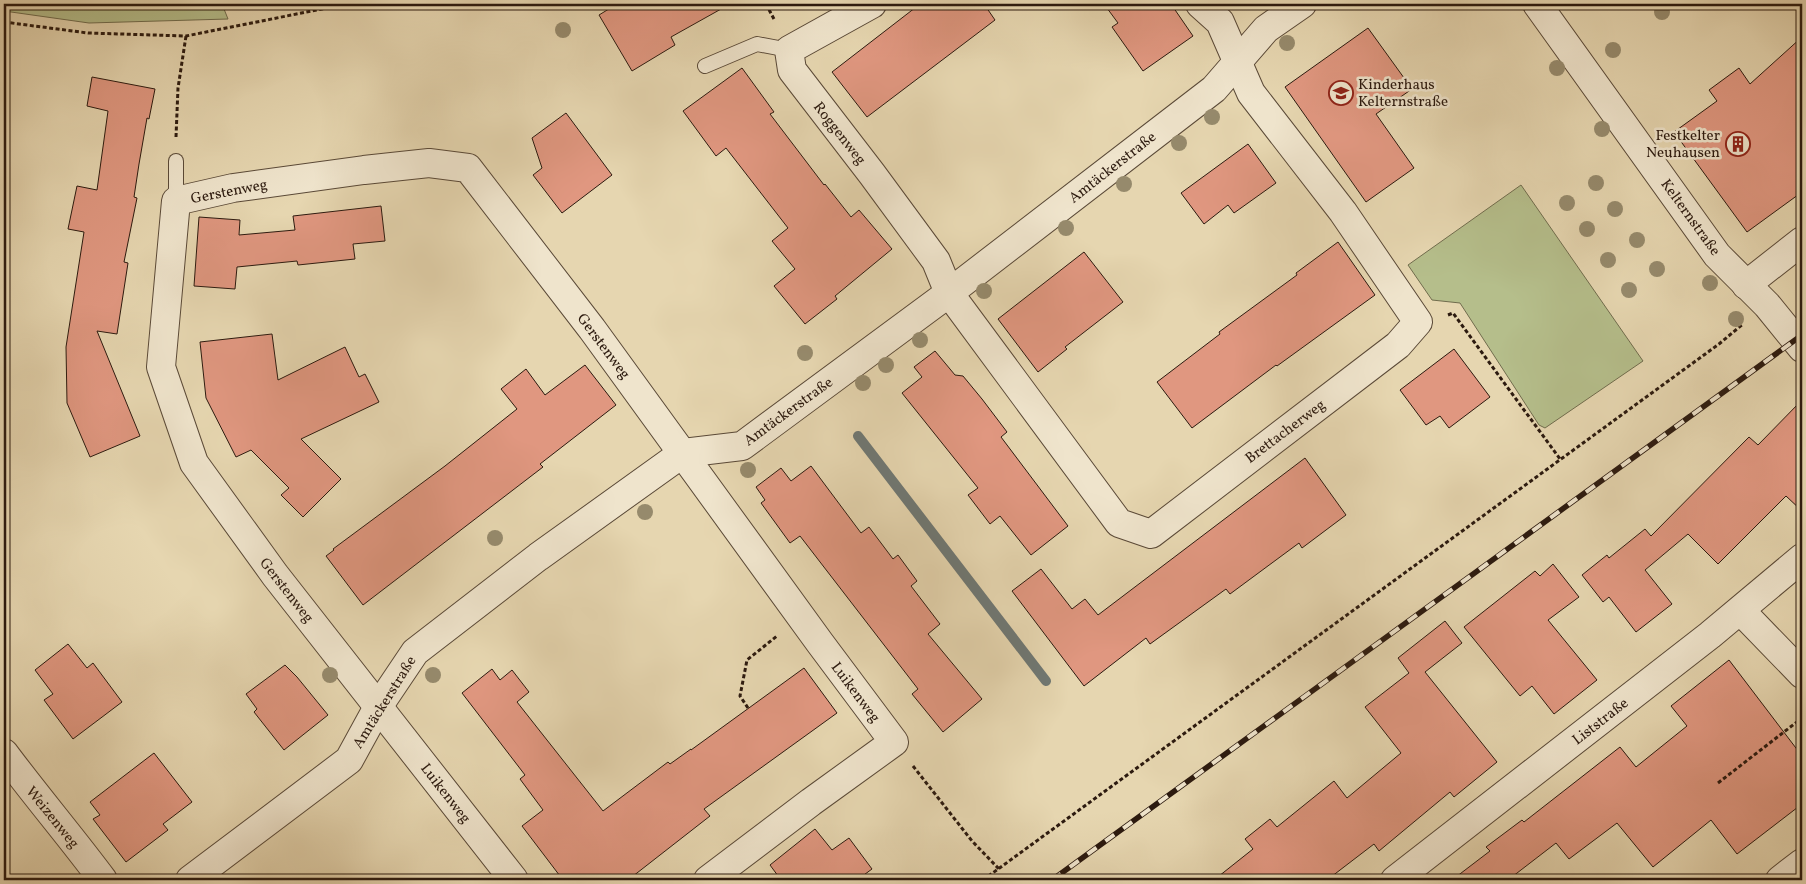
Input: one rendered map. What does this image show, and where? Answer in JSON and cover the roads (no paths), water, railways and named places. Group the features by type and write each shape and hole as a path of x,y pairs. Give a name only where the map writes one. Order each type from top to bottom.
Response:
{"street":[{"path":"789,50 872,4"},
{"path":"1200,4 1220,22 1238,62"},
{"name":"Amtäckerstraße","path":"190,880 349,760 378,707 415,652 538,556 683,454 742,446 948,293 1214,89 1266,29 1302,4"},
{"name":"Kelternstraße","path":"1537,4 1717,255 1767,306 1802,348"},
{"name":"Roggenweg","path":"789,50 792,70 936,261 948,293"},
{"name":"Brettacherweg","path":"948,293 1119,523 1151,534 1398,344 1418,322 1343,212 1251,92 1238,62"},
{"name":"Gerstenweg","path":"378,707 275,575 194,463 161,367 176,201 233,188 429,162 468,168 586,321 683,454"},
{"path":"1746,285 1802,241"},
{"name":"Luikenweg","path":"683,454 894,742 708,880"},
{"name":"Liststraße","path":"1394,880 1740,611 1802,558"},
{"path":"1740,611 1802,674"},
{"name":"Luikenweg","path":"378,707 514,880"},
{"name":"Weizenweg","path":"4,753 103,880"},
{"path":"1780,880 1802,863"}],"lane":[{"path":"705,66 757,44 789,50"},
{"path":"176,161 176,201"}],"waterway":[{"path":"858,436 1046,681"}],"railway":[{"path":"1052,880 1802,335"}],"place":[{"name":"Kinderhaus Kelternstraße","path":"1341,93"},
{"name":"Festkelter Neuhausen","path":"1738,144"}]}
